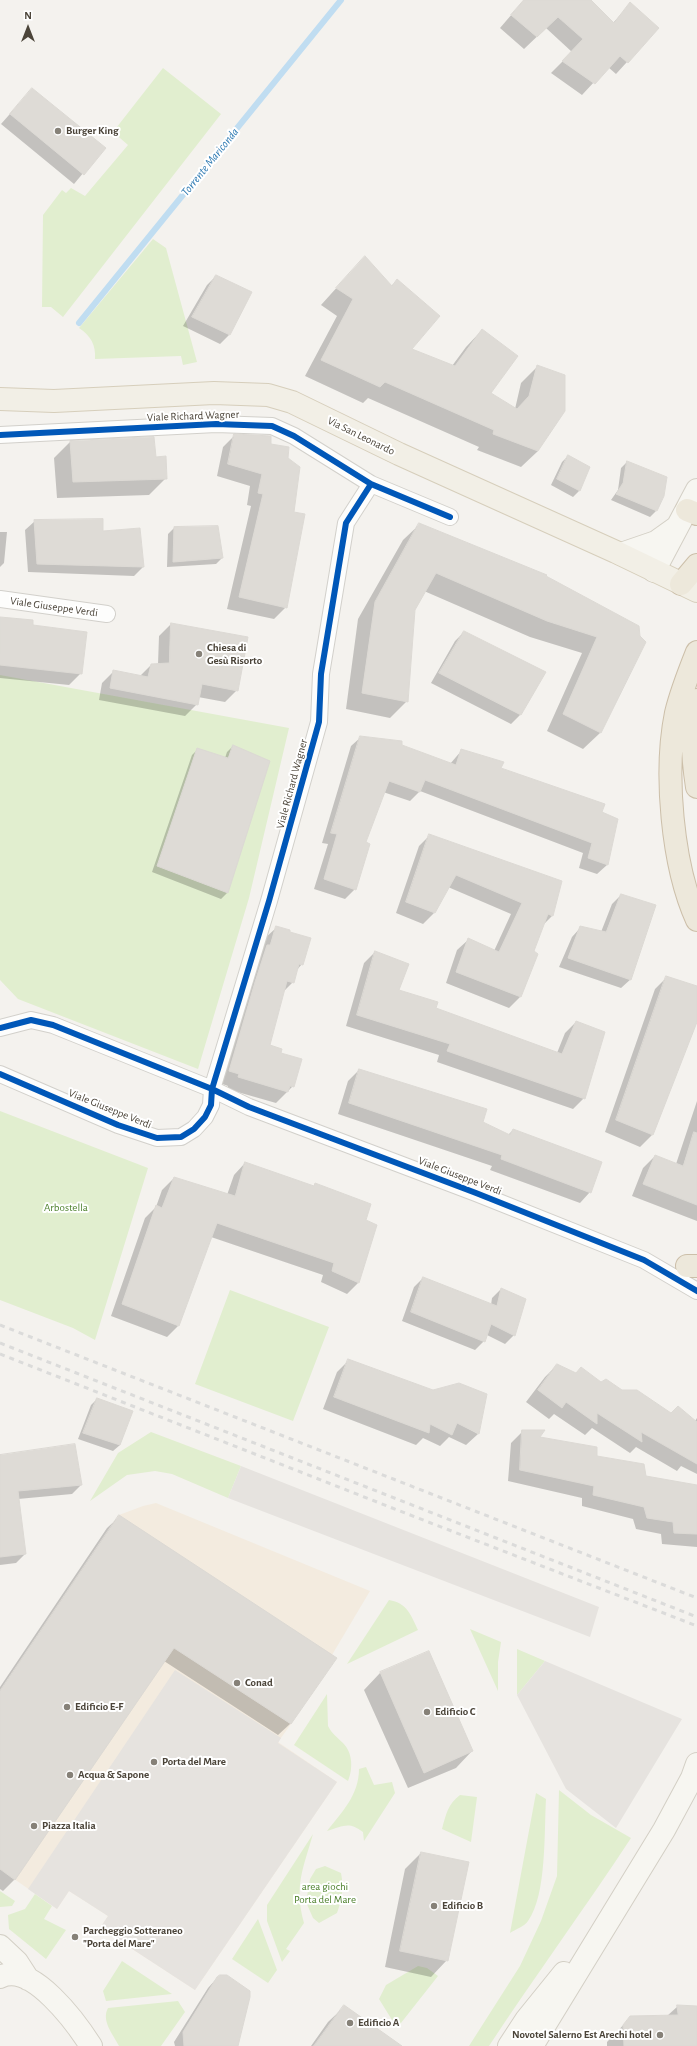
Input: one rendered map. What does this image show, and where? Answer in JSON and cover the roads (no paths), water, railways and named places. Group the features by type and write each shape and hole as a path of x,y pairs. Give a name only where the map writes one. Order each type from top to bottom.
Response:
{"highway":[{"path":"689,588 697,565"},
{"path":"697,652 676,712 672,739 672,808 678,858 697,920"},
{"path":"697,700 694,732 697,787"}],"main road":[{"name":"Via San Leonardo","path":"0,399 54,401 214,394 268,395 292,402 399,454 621,554 689,588"},
{"path":"654,571 687,517 697,490"},
{"path":"621,554 656,542 687,517"},
{"path":"532,2046 664,1830 694,1771"},
{"path":"509,2046 526,2020 618,1905"},
{"path":"0,1946 17,1962 28,1979 68,2012 91,2046"},
{"path":"0,1977 15,1975 28,1979"}],"street":[{"name":"Viale Richard Wagner","path":"0,435 216,424 272,426 294,436 371,484 450,517"},
{"name":"Viale Richard Wagner","path":"212,1089 271,894 319,722 321,674 346,523 371,484"},
{"name":"Viale Giuseppe Verdi","path":"0,599 107,614"},
{"name":"Viale Giuseppe Verdi","path":"0,1028 22,1021 40,1020 212,1089 249,1106 476,1193 644,1260 697,1291"},
{"name":"Viale Giuseppe Verdi","path":"0,1074 118,1125 157,1138 181,1137 194,1129 205,1117 212,1105 212,1089"},
{"name":"Viale Giuseppe Verdi","path":"644,1260 694,1267"}],"waterway":[{"name":"Torrente Mariconda","path":"79,323 341,0"}],"railway":[{"path":"0,1325 697,1598"},
{"path":"0,1343 697,1617"},
{"path":"0,1354 697,1626"}],"place":[{"name":"Burger King","path":"58,131"},
{"name":"Chiesa di Gesù Risorto","path":"199,654"},
{"name":"Conad","path":"237,1683"},
{"name":"Edificio E-F","path":"67,1707"},
{"name":"Edificio C","path":"427,1712"},
{"name":"Porta del Mare","path":"154,1762"},
{"name":"Acqua & Sapone","path":"70,1775"},
{"name":"Piazza Italia","path":"34,1826"},
{"name":"Edificio B","path":"434,1906"},
{"name":"Parcheggio Sotteraneo \"Porta del Mare\"","path":"75,1937"},
{"name":"Edificio A","path":"350,2023"},
{"name":"Novotel Salerno Est Arechi hotel","path":"660,2035"}],"park label":[{"name":"Arbostella","path":"66,1208"},
{"name":"area giochi Porta del Mare","path":"325,1893"}]}
